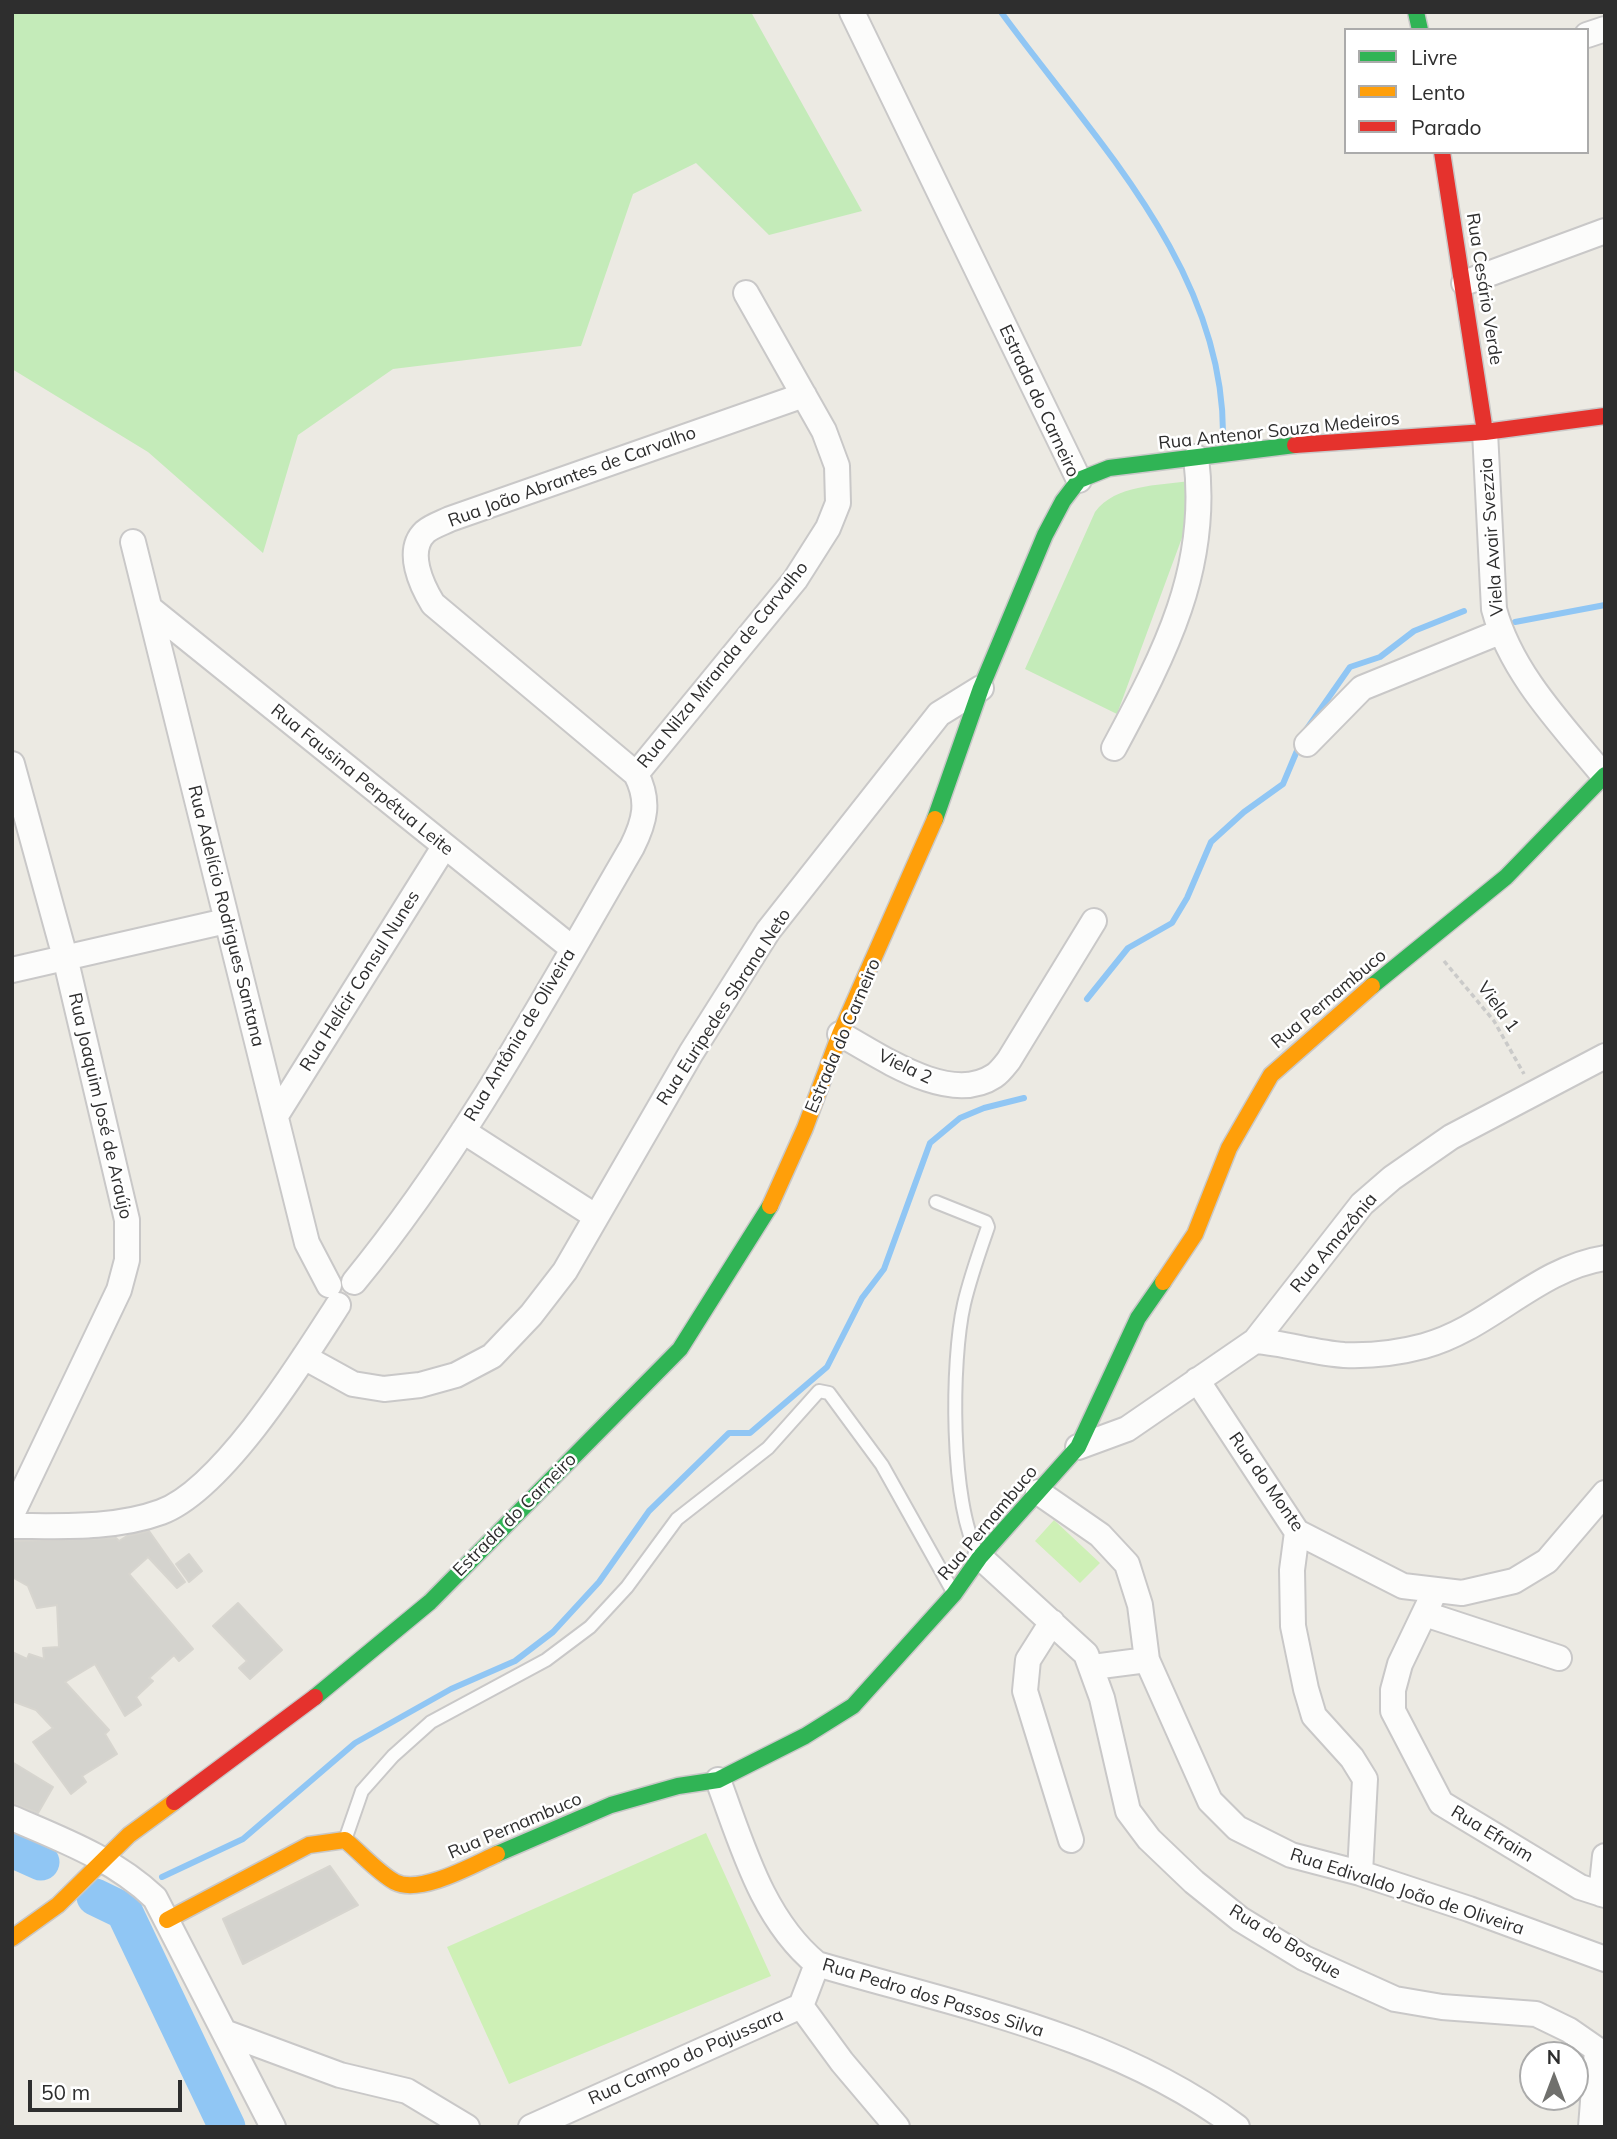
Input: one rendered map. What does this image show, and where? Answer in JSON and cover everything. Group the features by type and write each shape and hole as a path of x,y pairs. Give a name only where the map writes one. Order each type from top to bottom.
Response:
{"street":[{"name":"Estrada do Carneiro","path":"12,1938 58,1905 129,1835 343,1676 429,1602 681,1349 769,1208 805,1128 840,1034 941,806 981,688 1048,529 1063,501 1079,480 852,12"},
{"name":"Rua Cesário Verde","path":"1442,154 1485,432"},
{"path":"1464,283 1605,230"},
{"name":"Rua Nilza Miranda de Carvalho","path":"636,774 795,580 828,528 838,503 837,466 824,430 746,293"},
{"name":"Rua João Abrantes de Carvalho","path":"636,774 433,604 420,583 418,545 425,533 450,519 804,395"},
{"name":"Rua Antenor Souza Medeiros","path":"1079,480 1109,468 1196,457 1304,444 1485,432 1605,416"},
{"name":"Viela Avair Svezzia","path":"1485,432 1494,608 1500,632 1510,652 1552,713 1604,776"},
{"path":"1114,748 1162,657 1185,593 1196,550 1198,528 1199,485 1196,457"},
{"name":"Rua Adelício Rodrigues Santana","path":"133,542 307,1243 333,1295"},
{"name":"Rua Fausina Perpétua Leite","path":"152,610 444,848 573,949"},
{"path":"1307,744 1362,688 1500,632"},
{"name":"Rua Euripedes Sbrana Neto","path":"304,1357 353,1384 384,1389 420,1385 456,1375 492,1356 531,1315 565,1270 691,1053 768,931 939,714 981,688"},
{"name":"Rua Joaquim José de Araújo","path":"12,764 65,957 127,1220 127,1260 119,1290 12,1514"},
{"name":"Rua Antônia de Oliveira","path":"333,1295 341,1277 354,1282 405,1219 463,1131 573,949 644,824 646,795 636,774"},
{"name":"Rua Pernambuco","path":"345,1840 394,1882 409,1886 460,1871 611,1805 678,1786 718,1780 760,1761 853,1706 954,1594 980,1557 1078,1447 1138,1318 1195,1234 1229,1148 1271,1075 1351,1003 1428,943 1516,867 1604,776"},
{"name":"Rua Helícir Consul Nunes","path":"277,1114 444,848"},
{"path":"12,970 226,921"},
{"name":"Viela 2","path":"840,1034 925,1080 972,1083 994,1076 1009,1060 1094,921"},
{"name":"Rua Amazônia","path":"1078,1447 1127,1429 1255,1341 1362,1205 1392,1178 1451,1137 1605,1056"},
{"path":"463,1131 595,1216"},
{"path":"1255,1341 1344,1355 1388,1353 1426,1346 1461,1332 1545,1279 1575,1265 1605,1258"},
{"path":"12,1526 137,1519 165,1511 214,1473 304,1357 333,1295"},
{"name":"Rua do Monte","path":"1197,1380 1297,1532 1373,1574 1403,1586 1462,1593 1514,1581 1547,1561 1605,1493"},
{"name":"Rua Edivaldo João de Oliveira","path":"1038,1492 1100,1535 1127,1564 1140,1605 1147,1660 1210,1801 1237,1828 1291,1855 1360,1873 1469,1909 1605,1959"},
{"path":"1297,1532 1292,1570 1293,1626 1306,1689 1314,1716 1352,1758 1365,1779 1360,1873"},
{"name":"Rua do Bosque","path":"980,1557 1086,1654 1093,1667 1128,1811 1149,1839 1194,1882 1240,1919 1304,1958 1395,1999 1442,2007 1536,2014 1601,2052"},
{"name":"Rua Efraim","path":"1435,1591 1400,1664 1393,1690 1393,1711 1441,1802 1580,1887 1603,1894"},
{"path":"1425,1614 1559,1658"},
{"path":"1052,1622 1028,1660 1025,1691 1072,1840"},
{"path":"1093,1667 1147,1660"},
{"name":"Rua Pedro dos Passos Silva","path":"718,1780 753,1873 797,1947 817,1964 1024,2024 1114,2057 1169,2082 1237,2127"},
{"path":"12,1818 104,1859 137,1881 155,1898 273,2127"},
{"path":"167,1920 309,1845 345,1840"},
{"path":"1603,1894 1605,1856"},
{"name":"Rua Campo do Pajussara","path":"531,2127 801,2006 817,1964"},
{"path":"801,2006 842,2062 897,2127"},
{"path":"224,2032 340,2075 407,2091 467,2127"},
{"path":"1591,2127 1601,2052"}],"lane":[{"path":"936,1202 986,1222 988,1227 964,1306 958,1345 959,1474 964,1515 980,1557"},
{"path":"345,1840 362,1791 393,1756 431,1722 545,1660 590,1627 627,1587 677,1519 776,1441 819,1391 829,1393 882,1465 954,1594"}],"path":[{"name":"Viela 1","path":"1428,943 1494,1021 1536,1094"}],"green space":[{"path":"12,12 751,12 862,211 769,235 696,163 633,194 581,346 393,369 298,435 263,553 148,452 12,369"},
{"path":"1190,481 1183,535 1117,714 1025,669 1095,512 1114,496 1126,491"},
{"path":"1054,1520 1100,1563 1080,1583 1035,1541"},
{"path":"706,1833 771,1976 509,2084 447,1947"}],"building":[{"path":"149,1531 185,1582 177,1588 148,1557 129,1574 193,1649 179,1661 174,1655 149,1678 153,1681 136,1697 141,1705 125,1716 95,1664 65,1682 109,1730 105,1734 117,1754 82,1776 86,1782 71,1794 33,1742 53,1728 36,1710 12,1701 12,1652 27,1659 29,1654 44,1659 43,1648 59,1647 57,1605 37,1608 28,1586 12,1577 12,1541 116,1538 119,1541 127,1536"},
{"path":"189,1554 202,1571 189,1582 176,1564"},
{"path":"238,1603 282,1650 250,1679 239,1668 247,1661 213,1626"},
{"path":"12,1762 53,1787 38,1813 12,1803"},
{"path":"330,1866 358,1905 243,1964 223,1919"}],"waterway":[{"path":"1001,12 1111,156 1146,207 1177,260 1201,315 1217,372 1223,433"},
{"path":"1515,622 1605,605"},
{"path":"1306,730 1350,667 1380,657 1414,631 1464,611"},
{"path":"1087,999 1128,948 1172,923 1187,898 1211,842 1244,812 1283,784 1299,746"},
{"path":"162,1877 243,1839 355,1743 451,1689 515,1661 553,1632 599,1582 649,1511 729,1433 750,1433 827,1367 862,1298 884,1269 930,1143 960,1118 984,1108 1024,1098"},
{"path":"12,1849 41,1862"},
{"path":"95,1897 124,1911 227,2127"}],"traffic: fast":[{"path":"1416,12 1420,28"},
{"path":"935,819 981,688 1045,535 1063,501 1079,480 1109,468 1295,445"},
{"path":"1372,986 1506,877 1605,775"},
{"path":"315,1697 430,1602 680,1349 770,1206"},
{"path":"497,1854 611,1805 678,1786 718,1780 805,1736 853,1706 954,1594 980,1557 1078,1447 1138,1318 1163,1282"}],"traffic: slow":[{"path":"770,1206 805,1128 840,1034 935,819"},
{"path":"1163,1282 1195,1234 1229,1148 1271,1075 1372,986"},
{"path":"12,1938 58,1905 129,1835 174,1802"},
{"path":"167,1920 309,1845 345,1840 382,1873 395,1882 406,1885 432,1882 497,1854"}],"traffic: jam":[{"path":"1442,154 1485,432"},
{"path":"1295,445 1485,432 1605,416"},
{"path":"174,1802 315,1697"}]}
